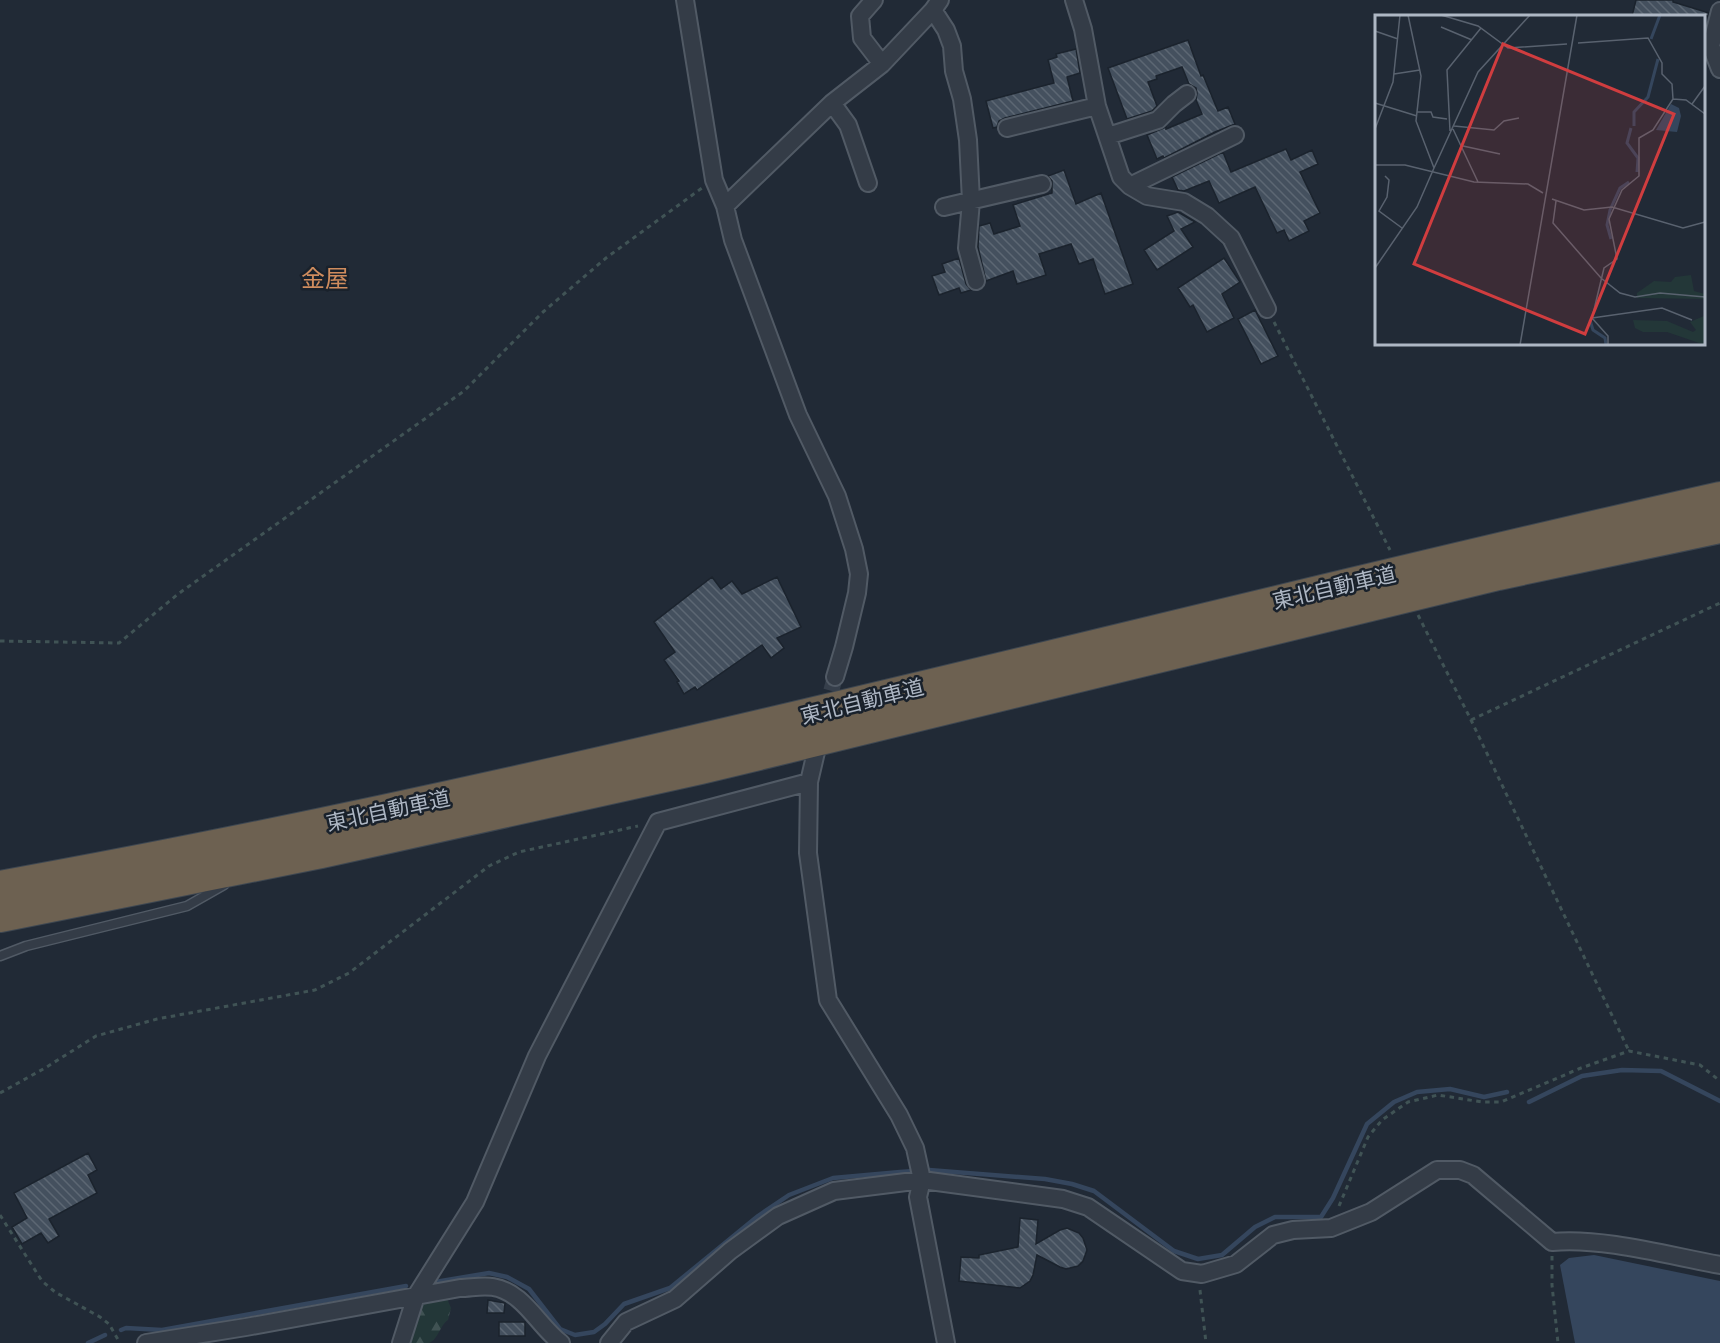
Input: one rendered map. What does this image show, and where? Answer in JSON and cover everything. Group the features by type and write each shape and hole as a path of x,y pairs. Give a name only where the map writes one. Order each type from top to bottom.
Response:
{"highway":[{"name":"東北自動車道","path":"0,887 212,847 474,792 1493,549 1720,498"},
{"name":"東北自動車道","path":"0,916 257,865 701,768 1498,574 1720,527"}],"street":[{"path":"685,0 714,180 725,206 733,240 798,416 837,496 854,549 859,574 857,593 835,677"},
{"path":"874,0 860,16 862,38 882,64"},
{"path":"1074,0 1083,29 1097,106 1120,177 1147,196 1184,202 1207,216 1231,238 1267,309"},
{"path":"1709,0 1720,4"},
{"path":"725,206 832,104 882,64 936,5 952,45 954,71 962,99 968,140 970,201 967,248 976,281"},
{"path":"1720,11 1712,46 1720,69"},
{"path":"1108,136 1158,120 1187,94"},
{"path":"832,104 848,125 867,183"},
{"path":"1007,128 1097,106"},
{"path":"1130,186 1235,135"},
{"path":"944,207 1042,184"},
{"path":"816,753 809,782 808,853 828,1000 898,1115 915,1148 921,1174 918,1197 946,1343"},
{"path":"401,1343 416,1296 475,1202 537,1056 658,822 809,782"},
{"path":"609,1343 626,1322 675,1299 730,1251 778,1216 834,1191 921,1174 1063,1199 1088,1207 1182,1271 1202,1274 1236,1264 1273,1235 1293,1230 1331,1227 1371,1212 1437,1170 1460,1170 1473,1175 1552,1242 1568,1241 1610,1245 1720,1265"},
{"path":"146,1343 460,1288 493,1287 517,1297 561,1343"}],"lane":[{"path":"0,956 26,946 187,906 257,865"}],"path":[{"path":"0,640 119,643 178,594 464,391 543,312 597,266 683,200 714,180"},
{"path":"1267,309 1390,550"},
{"path":"1471,720 1720,603"},
{"path":"1417,612 1629,1051"},
{"path":"0,1093 96,1036 157,1019 315,990 349,973 489,866 519,852 658,822"},
{"path":"1331,1227 1368,1137 1382,1120 1408,1102 1438,1095 1482,1102 1501,1102 1581,1068 1629,1051 1700,1065 1720,1081"},
{"path":"0,1215 42,1281 55,1292 109,1324 120,1343"},
{"path":"1552,1242 1552,1285 1558,1343"},
{"path":"1198,1273 1206,1343"}],"green space":[{"path":"446,1296 451,1308 448,1320 435,1339 429,1343 408,1343 420,1302"}],"water":[{"path":"1594,1255 1720,1281 1720,1343 1575,1343 1560,1265 1569,1258"}],"building":[{"path":"1636,0 1673,0 1673,2 1709,13 1708,16 1632,15"},
{"path":"1188,40 1201,76 1203,75 1218,111 1228,107 1235,124 1164,158 1163,156 1157,159 1147,135 1202,114 1196,100 1196,88 1189,84 1182,67 1156,76 1157,79 1148,82 1157,106 1152,111 1127,119 1108,68"},
{"path":"1076,49 1080,73 1067,77 1073,101 1005,118 993,128 986,101 1054,83 1048,60 1057,57 1056,54"},
{"path":"1286,149 1291,160 1312,150 1318,164 1300,172 1320,213 1304,221 1309,231 1289,241 1284,230 1277,233 1255,187 1219,203 1209,181 1184,191 1178,190 1172,177 1223,152 1231,172"},
{"path":"1064,170 1076,204 1101,193 1133,284 1105,294 1093,259 1079,264 1071,244 1039,254 1046,275 1017,284 1013,271 986,281 978,247 979,226 990,223 994,234 1020,226 1013,205 1052,193 1052,181 1048,176"},
{"path":"1178,212 1195,222 1181,229 1193,247 1157,270 1144,250 1174,231 1167,216"},
{"path":"959,258 966,284 971,290 961,293 959,288 939,295 932,276 945,272 942,264"},
{"path":"1224,258 1240,282 1222,294 1234,318 1207,332 1193,305 1190,307 1178,288"},
{"path":"1255,310 1278,356 1261,364 1238,319"},
{"path":"712,577 721,589 732,581 742,594 777,577 801,627 777,638 784,648 771,658 762,645 697,690 695,687 684,694 677,682 679,681 664,660 675,652 654,622"},
{"path":"88,1153 97,1170 88,1175 97,1193 49,1219 59,1236 48,1243 41,1233 22,1244 12,1227 27,1218 14,1193"},
{"path":"1020,1218 1038,1220 1036,1244 1067,1228 1079,1233 1087,1250 1083,1261 1078,1266 1066,1269 1037,1255 1030,1281 1020,1288 959,1281 961,1257 979,1258 979,1255 1018,1247"},
{"path":"488,1300 505,1303 504,1313 487,1313"},
{"path":"499,1322 525,1322 525,1336 499,1336"}],"waterway":[{"path":"1529,1102 1582,1076 1622,1070 1661,1071 1720,1101"},
{"path":"435,1282 489,1273 507,1277 529,1289 560,1329 575,1335 594,1332 624,1304 670,1288 758,1216 789,1195 833,1178 929,1170 1045,1179 1072,1184 1094,1191 1174,1251 1198,1259 1222,1255 1255,1227 1275,1217 1321,1217 1333,1198 1367,1124 1394,1102 1417,1092 1450,1089 1484,1097 1507,1092"},
{"path":"121,1330 126,1328 162,1330 406,1286"},
{"path":"88,1343 105,1335"}],"tunnel":[{"path":"825,714 835,677"}],"district":[{"name":"金屋","path":"325,277"}]}
